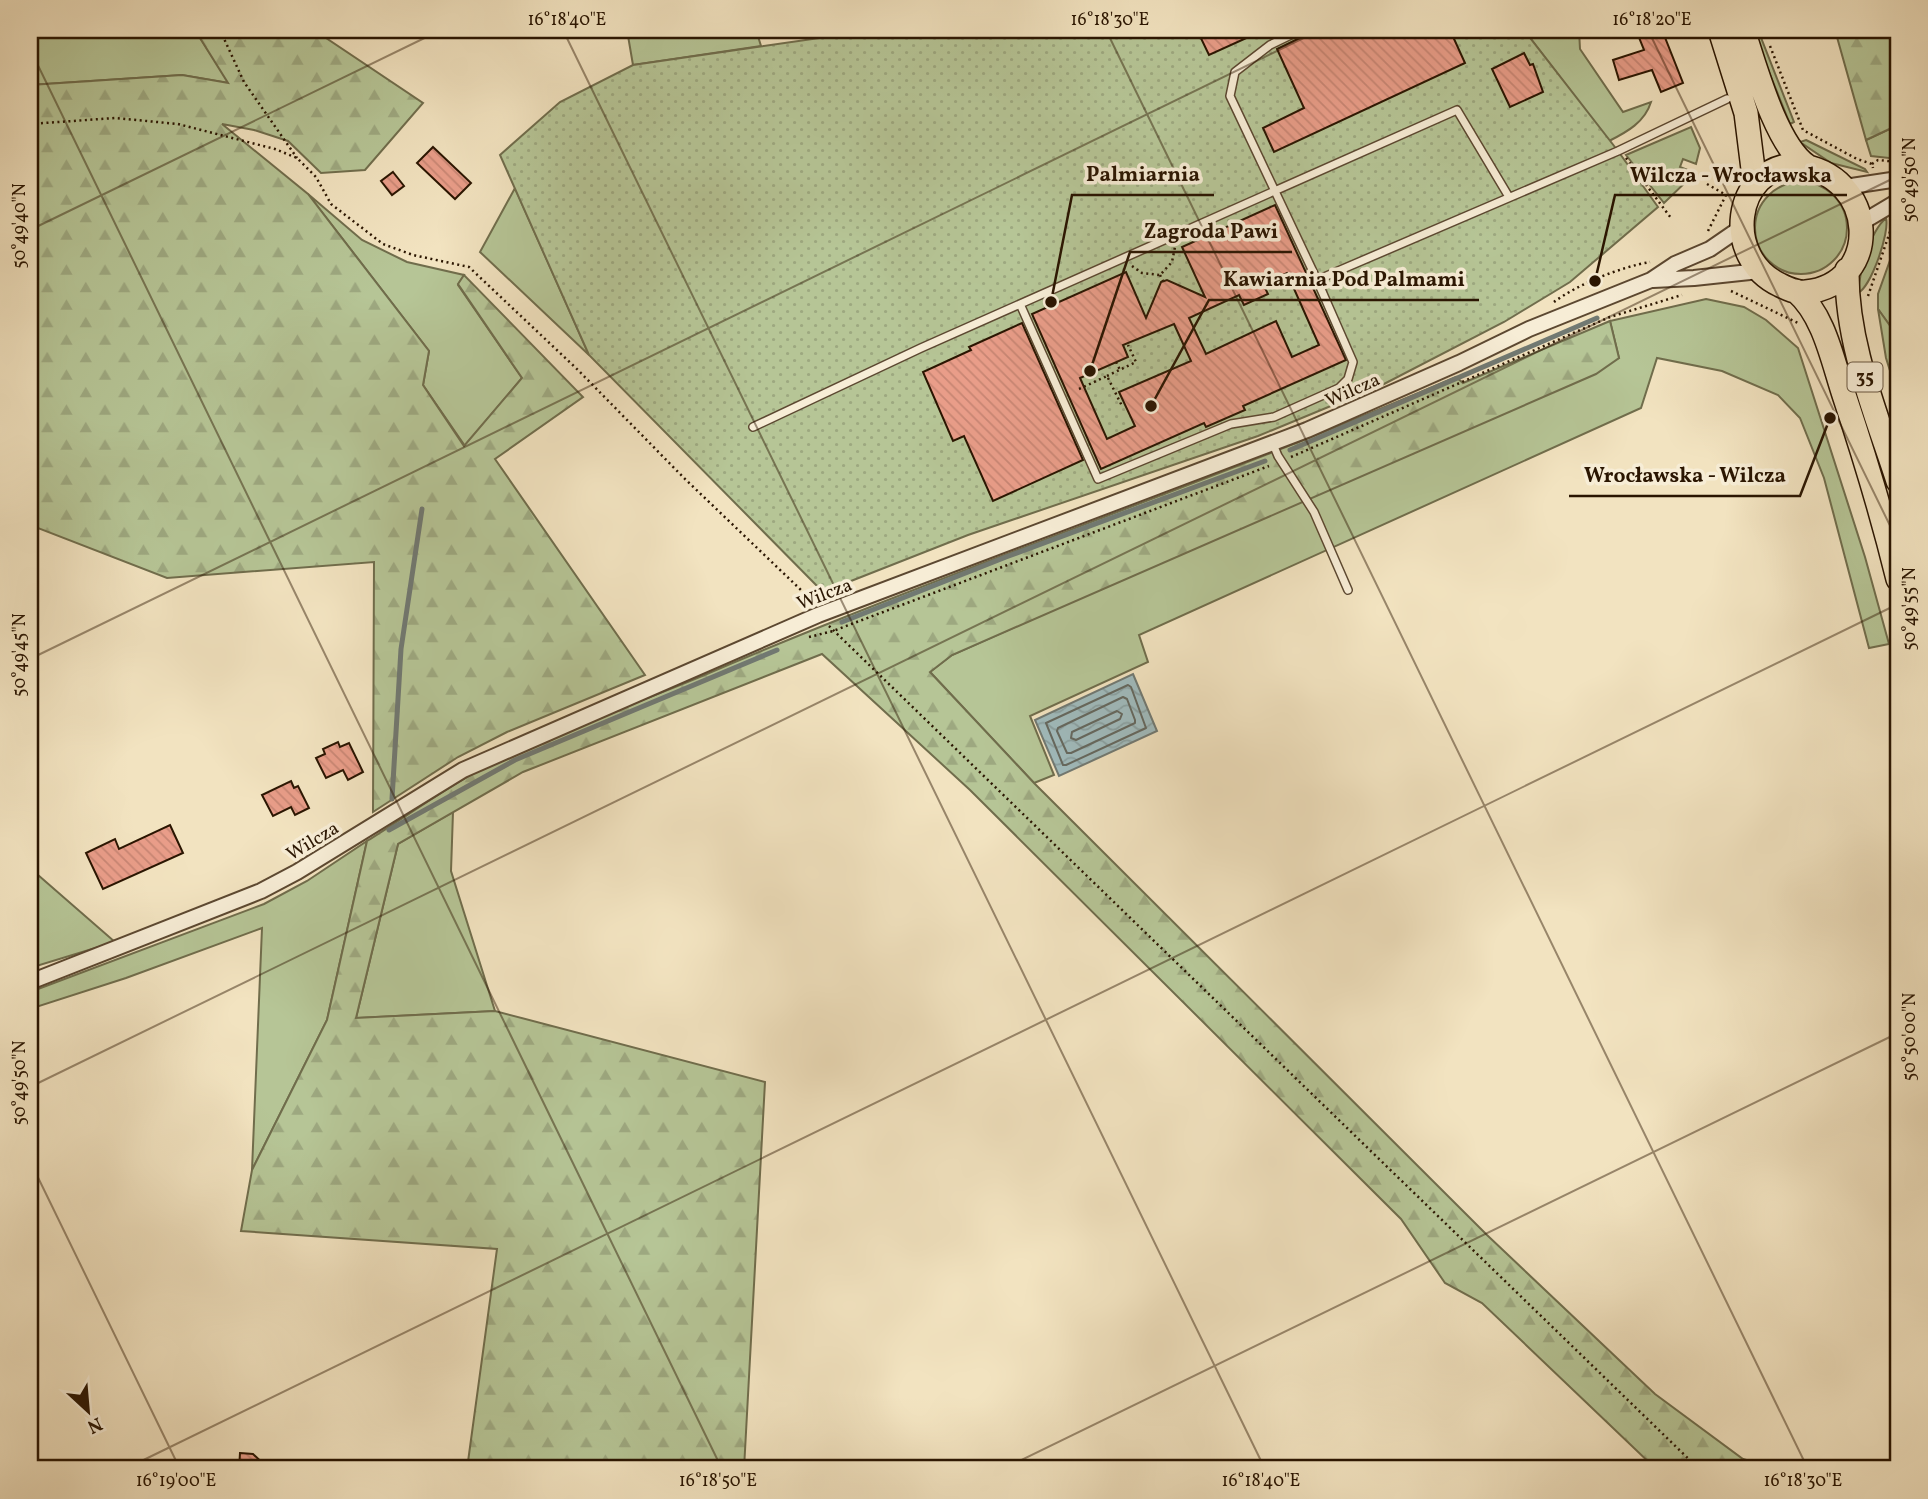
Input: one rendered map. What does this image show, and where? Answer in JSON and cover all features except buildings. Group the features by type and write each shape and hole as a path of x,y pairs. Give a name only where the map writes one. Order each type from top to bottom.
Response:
{"main road":[{"path":"1720,30 1746,113 1755,185"},
{"path":"1743,30 1758,75 1792,153 1807,166 1823,172 1845,187 1857,205 1861,223"},
{"path":"1759,271 1746,253 1742,227 1745,208 1755,185 1766,174 1782,166 1807,166"},
{"name":"35","path":"1861,223 1856,255 1847,270 1849,306 1854,340 1898,481"},
{"path":"1796,292 1826,286 1847,270"},
{"name":"35","path":"1759,271 1775,283 1796,292 1812,310 1827,343 1884,518 1898,579"}],"street":[{"path":"1845,187 1898,179"},
{"path":"1861,223 1898,201"},
{"name":"Wilcza","path":"30,982 261,891 297,872 463,770 818,615 1307,430 1529,329 1651,280 1675,264 1710,249 1742,227"},
{"name":"Wilcza","path":"1651,280 1759,271"},
{"path":"1884,518 1898,552"}],"lane":[{"path":"1020,304 1098,479 1231,424 1274,417 1339,388 1348,379 1353,362 1230,96 1235,72 1270,45 1301,30"},
{"path":"1317,280 1620,150 1727,99"},
{"path":"753,427 920,348 1457,110 1509,198"},
{"path":"1273,443 1278,456 1314,512 1348,590"}],"path":[{"path":"219,30 244,82 297,158 316,177 331,204 383,244 413,255 470,267 800,590 818,615"},
{"path":"1777,65 1803,130"},
{"path":"30,124 116,118 178,124 275,149 297,158"},
{"path":"1620,150 1671,218"},
{"path":"1872,164 1878,160 1898,162"},
{"path":"1707,184 1726,195"},
{"path":"1160,275 1172,262 1175,250 1171,237"},
{"path":"1126,257 1136,270 1160,275"},
{"path":"1575,290 1632,266"},
{"path":"1160,275 1163,281"},
{"path":"1727,288 1800,324"},
{"path":"1079,389 1136,362 1128,345"},
{"path":"1116,362 1120,370"},
{"path":"1107,376 1122,406"},
{"path":"833,631 1699,1469"}],"green space":[{"path":"30,30 195,30 229,83 182,75 30,85"},
{"path":"195,30 314,30 423,103 365,170 321,173 288,141 254,130 222,124 308,194 429,351 423,385 464,446 522,378 458,284 464,275 583,397 495,459 645,675 507,732 458,757 373,812 374,562 167,578 33,526 30,528 30,85 182,75 228,83"},
{"path":"627,30 756,30 761,46 633,65"},
{"path":"875,30 1524,30 1658,207 1570,282 1504,322 1384,384 1258,436 968,535 823,592 589,355 500,155 560,102 633,65"},
{"path":"1524,30 1579,30 1580,49 1623,112 1651,102 1640,121 1609,141"},
{"path":"1752,30 1758,30 1794,122 1790,124"},
{"path":"1835,30 1898,30 1898,125 1866,140"},
{"path":"1898,125 1898,159 1871,156 1866,140"},
{"path":"1691,127 1700,148 1696,164 1683,159 1680,167 1693,172 1692,176 1664,203 1626,155"},
{"path":"1806,140 1867,172 1831,163 1800,142"},
{"path":"1801,182 1818,186 1833,196 1843,211 1847,228 1843,245 1833,260 1818,270 1801,274 1784,270 1769,260 1759,245 1755,228 1759,211 1769,196 1784,186"},
{"path":"515,188 589,355 480,252"},
{"path":"308,194 362,240 407,262 464,275 458,285 522,378 465,446 423,385 429,351"},
{"path":"1886,218 1885,235 1878,258 1868,281 1858,293 1870,243"},
{"path":"1898,238 1898,337 1878,309 1878,294"},
{"path":"1706,299 1744,307 1766,320 1798,348 1865,557 1889,644 1869,648 1824,478 1800,418 1778,395 1722,371 1657,358 1641,408 1139,635 1148,662 1030,716 1054,775 1034,783 930,672 952,655 1619,358 1610,321"},
{"path":"1878,309 1898,337 1898,396 1886,358"},
{"path":"1610,321 1619,358 1596,374 952,655 930,672 1034,783 1487,1235 1655,1394 1743,1459 1778,1469 1656,1469 1482,1303 1445,1283 1401,1219 970,790 822,654 523,772 398,844 356,1018 495,1011 765,1082 744,1469 467,1469 497,1249 241,1231 252,1170 327,1020 367,841 477,771 561,732 890,599 1269,454 1456,377 1463,383"},
{"path":"453,812 451,871 495,1011 356,1018 398,844"},
{"path":"367,841 327,1020 252,1170 262,928 126,978 30,1009 30,992 264,904 307,881"},
{"path":"30,868 115,942 30,968"}],"water":[{"path":"1133,674 1157,731 1059,776 1035,720"}],"waterway":[{"path":"1290,450 1597,318"},
{"path":"842,622 1006,557 1265,461"},
{"path":"392,799 401,649 422,509"},
{"path":"389,830 515,760 777,650"}],"place":[{"name":"Wilcza - Wrocławska","path":"1595,281"},
{"name":"Palmiarnia","path":"1051,302"},
{"name":"Zagroda Pawi","path":"1090,371"},
{"name":"Kawiarnia Pod Palmami","path":"1151,406"},
{"name":"Wrocławska - Wilcza","path":"1830,418"}]}
